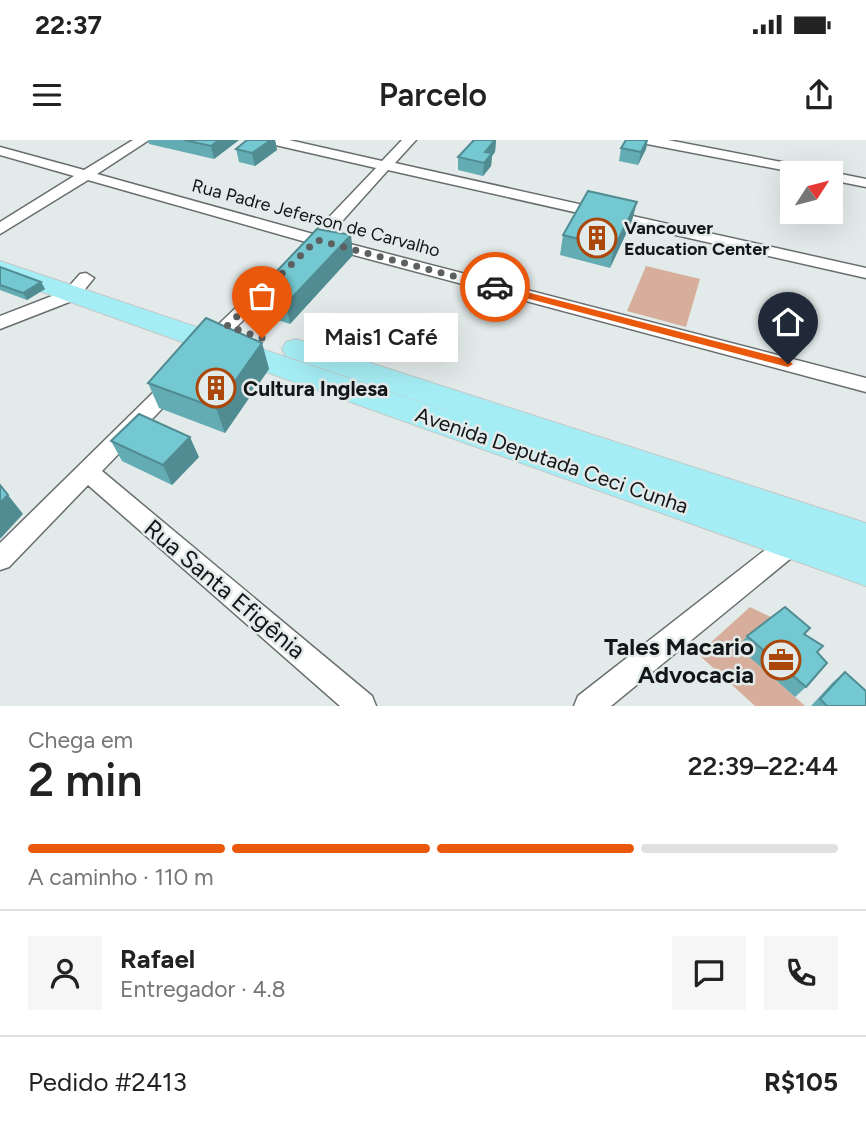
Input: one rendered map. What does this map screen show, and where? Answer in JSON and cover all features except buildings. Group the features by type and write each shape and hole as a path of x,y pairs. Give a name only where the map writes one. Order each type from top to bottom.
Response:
{"main road":[{"name":"Avenida Deputada Ceci Cunha","path":"0,250 78,287"},
{"name":"Avenida Deputada Ceci Cunha","path":"0,269 78,287 221,335 866,539"},
{"name":"Avenida Deputada Ceci Cunha","path":"221,335 866,569"}],"street":[{"path":"0,229 142,140"},
{"path":"271,140 866,273"},
{"path":"0,559 317,240 409,140"},
{"path":"647,140 780,166"},
{"name":"Rua Padre Jeferson de Carvalho","path":"0,151 317,240 866,384"},
{"path":"844,179 866,183"},
{"path":"0,323 78,287"},
{"name":"Rua Santa Efigênia","path":"87,471 362,706"},
{"path":"588,706 792,543"}],"shaded area":[{"path":"646,266 700,279 686,327 627,311"},
{"path":"750,607 775,619 739,647 805,706 755,706 698,654"}],"way so far":[{"path":"262,338 227,326 317,240 495,287"}],"place":[{"name":"Vancouver Education Center","path":"597,238"},
{"name":"Mais1 Café","path":"262,338"},
{"name":"Cultura Inglesa","path":"216,388"},
{"name":"Tales Macario Advocacia","path":"781,660"}],"route":[{"path":"495,287 788,364"}]}
